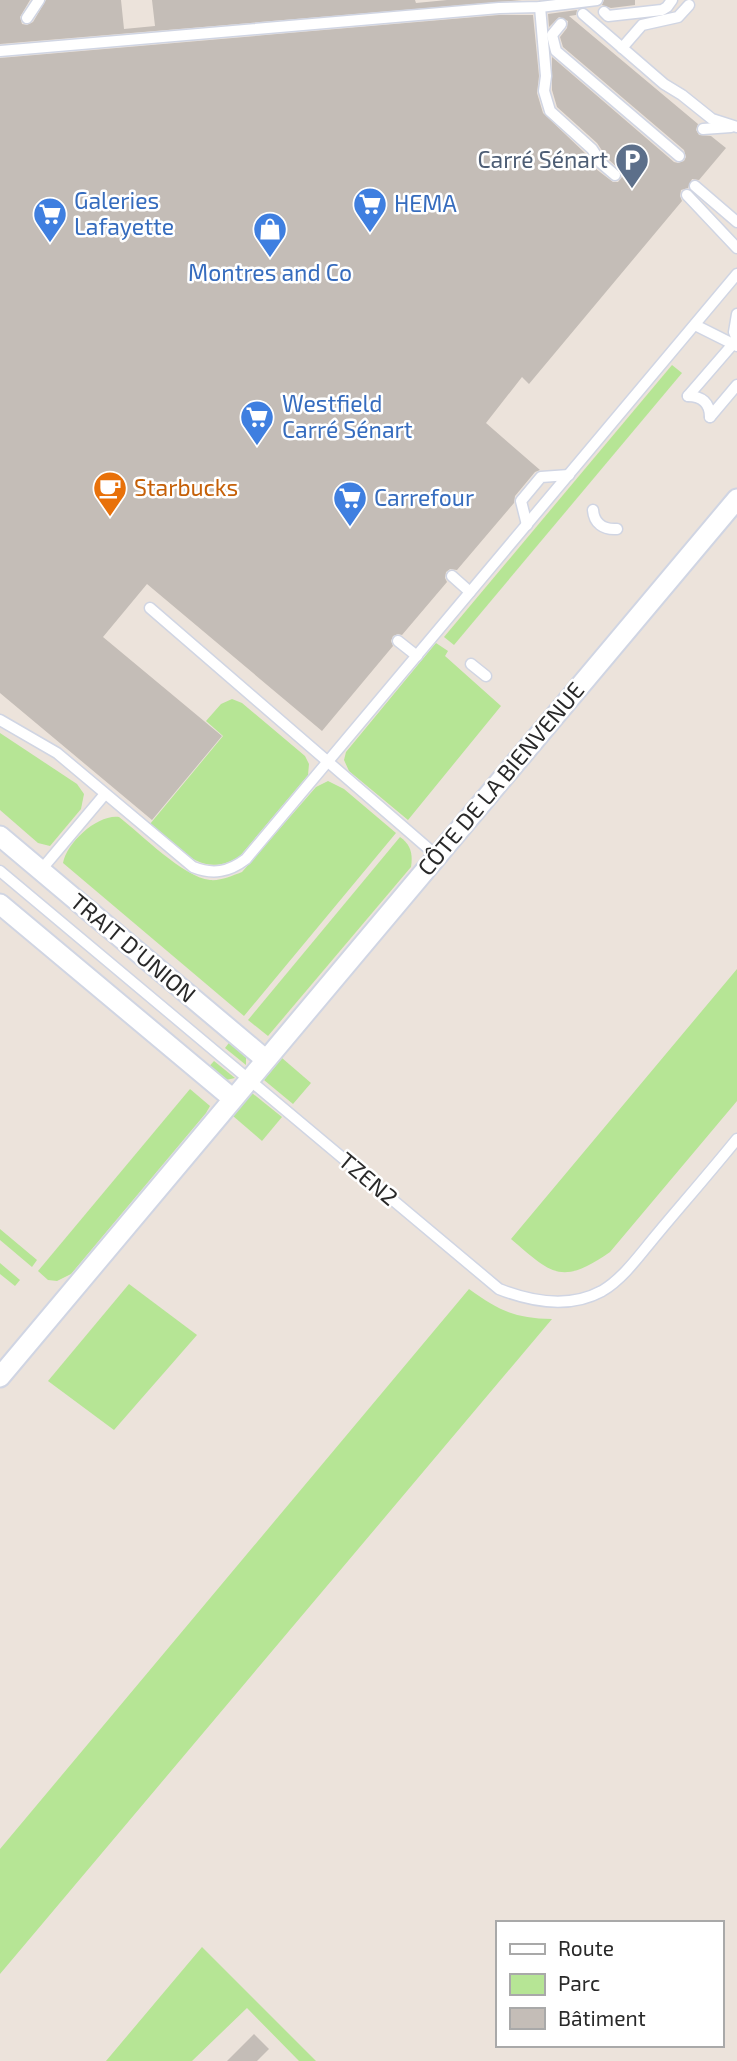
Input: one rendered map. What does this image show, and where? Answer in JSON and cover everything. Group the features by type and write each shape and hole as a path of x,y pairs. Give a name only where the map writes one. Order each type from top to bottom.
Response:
{"street":[{"name":"CÔTE DE LA BIENVENUE","path":"0,1377 737,499"},
{"name":"TRAIT D'UNION","path":"0,836 265,1059"},
{"path":"0,904 233,1099"}],"lane":[{"path":"27,18 39,0"},
{"path":"0,51 509,7 540,7 597,0"},
{"path":"604,12 608,16 662,10 672,0"},
{"path":"622,48 637,30 648,23 678,17 689,5"},
{"path":"540,7 546,76 544,91 550,111 592,149 601,163 615,175"},
{"path":"583,14 664,84 712,119 737,127"},
{"path":"561,24 552,35 556,51 680,156"},
{"path":"703,129 737,127"},
{"path":"695,186 737,222"},
{"path":"687,195 737,248"},
{"path":"0,720 57,753 193,867 207,873 235,868 246,859 737,274"},
{"path":"736,343 734,332 737,314"},
{"path":"695,325 736,343"},
{"path":"736,343 688,396 704,400 710,417 737,385"},
{"path":"527,525 521,501 541,477 569,475"},
{"path":"593,510 600,525 610,529 617,528"},
{"path":"452,576 470,593"},
{"path":"150,608 437,856"},
{"path":"398,640 416,656"},
{"path":"471,664 486,676"},
{"path":"41,870 105,794"},
{"name":"TZEN2","path":"0,871 499,1289 524,1299 574,1301 601,1291 620,1276 737,1139"}],"green space":[{"path":"672,365 682,373 454,645 444,637"},
{"path":"436,643 448,651 445,656 501,706 408,820 349,771 344,760 346,752"},
{"path":"232,699 242,703 305,756 309,764 308,775 240,856 214,865 191,858 150,824 223,736 206,721 221,704"},
{"path":"0,733 77,784 84,794 81,809 50,846 38,843 0,810"},
{"path":"328,781 344,789 396,833 244,1016 63,863 70,847 85,831 102,820 119,817 187,871 210,880 226,878 242,872 316,787"},
{"path":"400,837 410,850 411,867 268,1036 248,1020"},
{"path":"737,969 737,1101 610,1252 593,1263 568,1272 558,1271 537,1261 511,1239"},
{"path":"232,1039 246,1056 246,1065 225,1048"},
{"path":"282,1058 311,1083 293,1104 264,1080"},
{"path":"214,1061 235,1078 226,1080 206,1070"},
{"path":"190,1089 210,1106 206,1113 71,1274 57,1281 48,1280 38,1271"},
{"path":"252,1093 282,1117 262,1141 233,1116"},
{"path":"0,1229 37,1260 32,1267 0,1240"},
{"path":"0,1263 20,1280 15,1286 0,1274"},
{"path":"129,1284 197,1335 114,1430 48,1381"},
{"path":"469,1289 508,1312 552,1319 0,1974 0,1849"},
{"path":"202,1947 316,2061 299,2061 247,2008 192,2061 106,2061"}],"building":[{"path":"0,0 30,0 20,17 22,24 27,25 33,22 46,0 121,0 124,29 155,26 152,0 415,0 416,3 447,0 522,0 0,44"},
{"path":"604,0 635,0 635,5 611,8 602,5"},
{"name":"Westfield Carré Sénart","path":"577,10 576,15 569,16 698,124 696,130 699,135 711,136 726,148 699,180 692,179 688,188 681,190 682,201 529,384 522,377 486,423 540,470 535,472 515,496 514,503 457,570 450,569 446,572 447,582 402,635 393,636 393,646 322,731 147,584 103,637 222,736 152,820 0,693 0,58 499,15 533,15 539,76 537,93 543,113 586,154 596,169 613,182 618,182 622,177 620,170 607,158 597,143 557,107 552,90 552,57 674,162 684,161 684,150 563,47 560,37 567,28 568,21 559,17 549,27 548,14"},
{"path":"254,2034 269,2049 257,2061 227,2061"}],"place":[{"name":"Carré Sénart","path":"632,190"},
{"name":"HEMA","path":"370,234"},
{"name":"Galeries Lafayette","path":"50,244"},
{"name":"Montres and Co","path":"270,259"},
{"name":"Westfield Carré Sénart","path":"257,447"},
{"name":"Starbucks","path":"110,518"},
{"name":"Carrefour","path":"350,528"}]}
